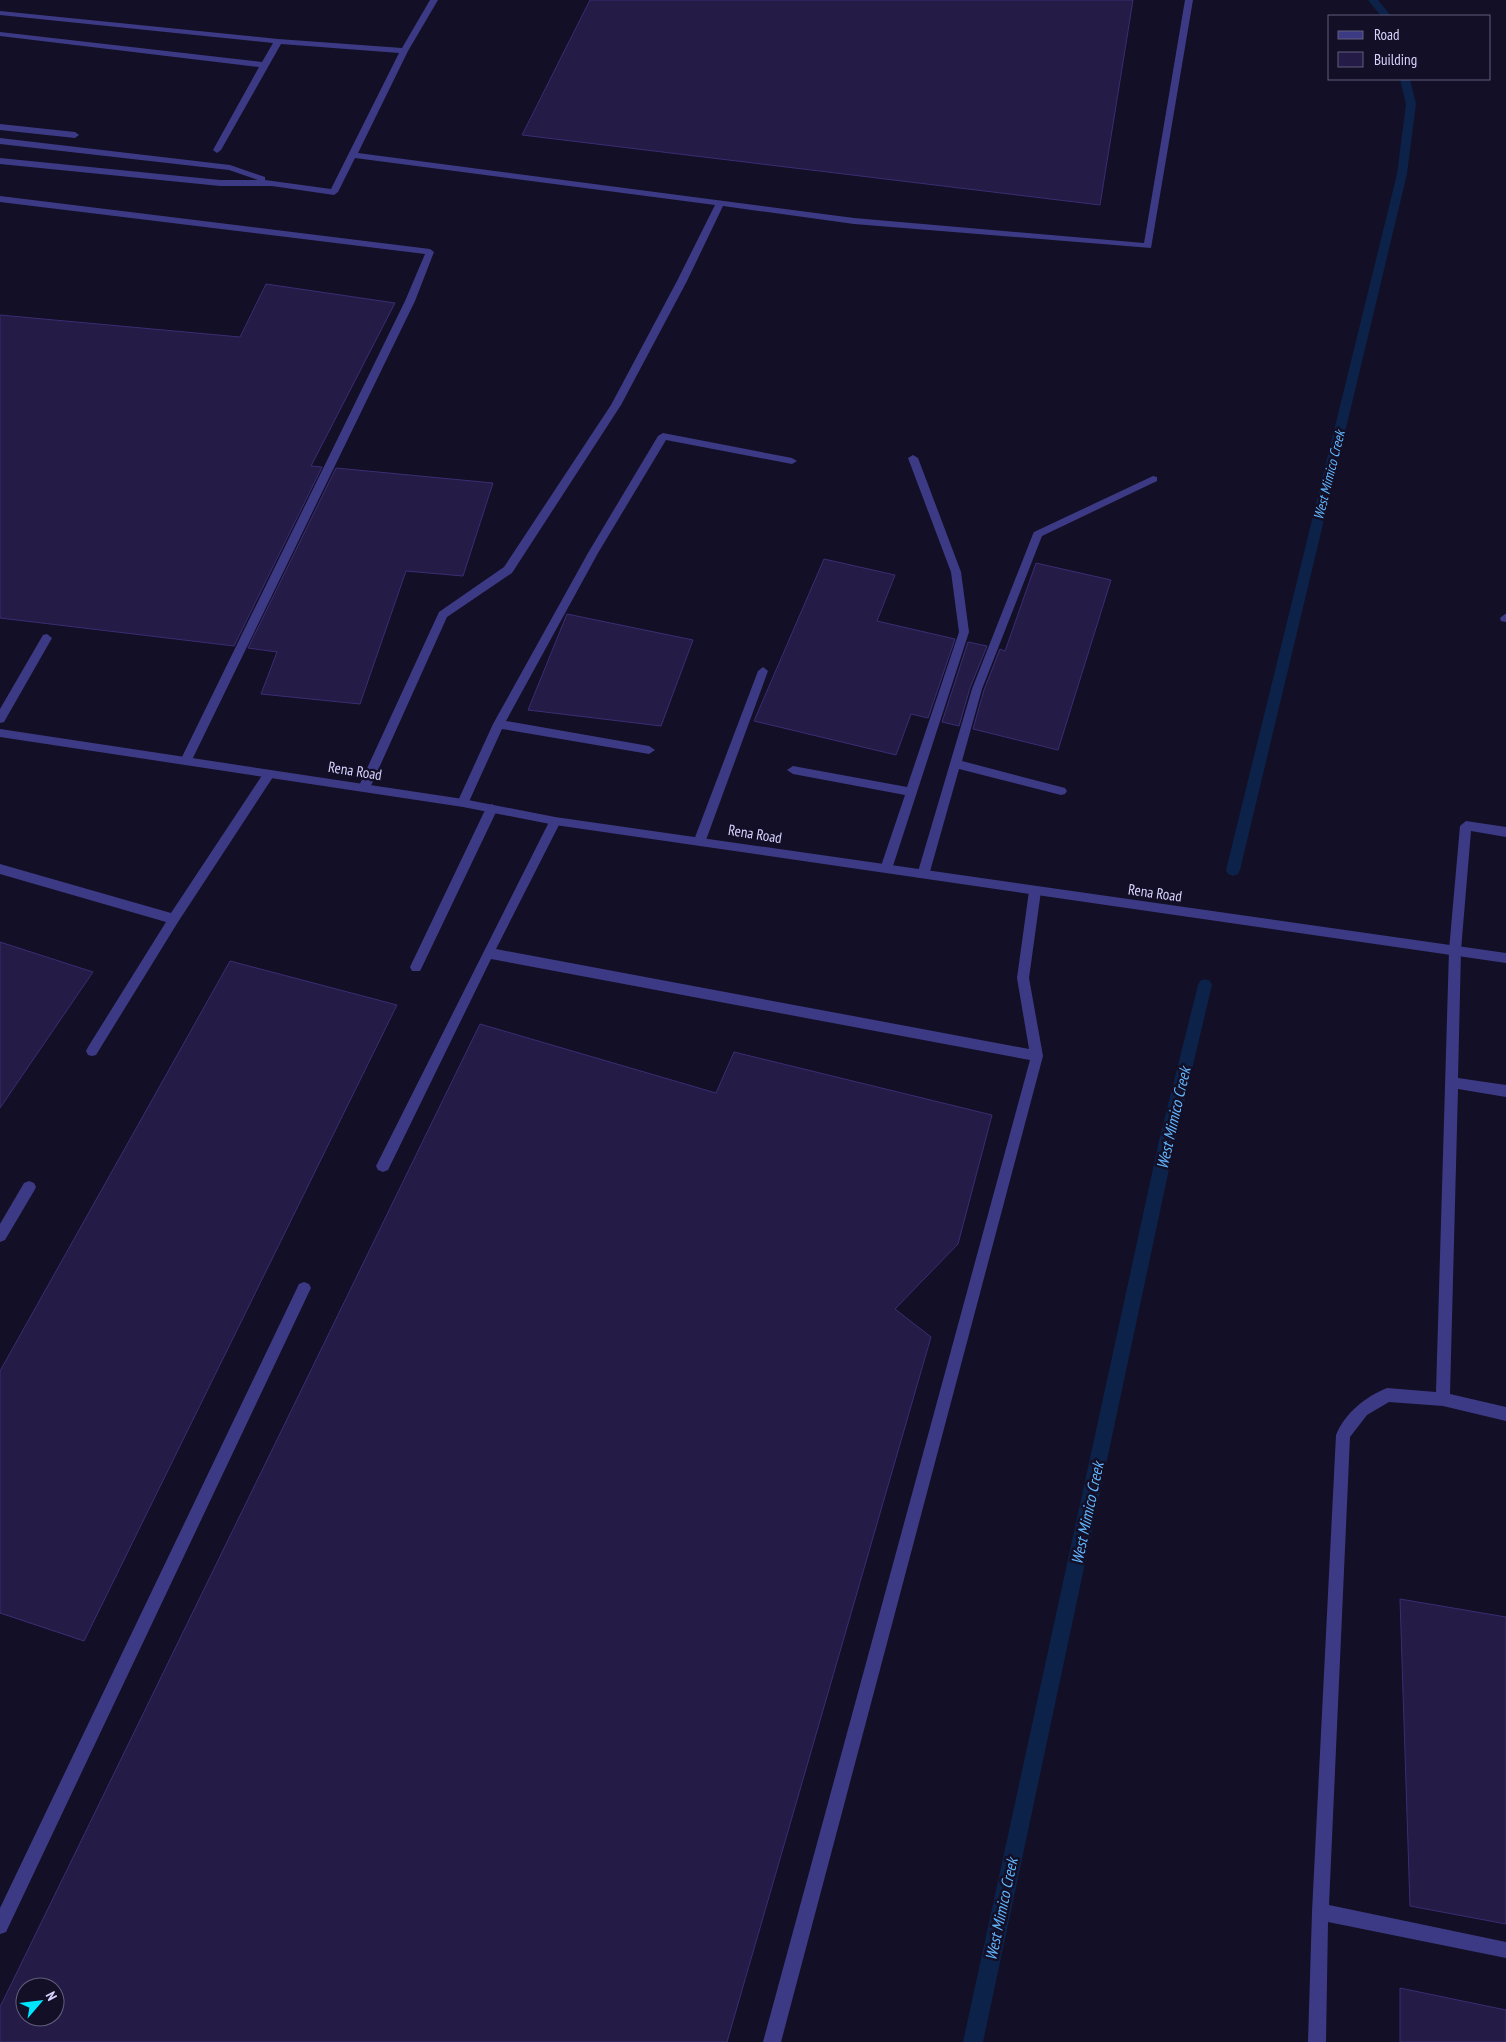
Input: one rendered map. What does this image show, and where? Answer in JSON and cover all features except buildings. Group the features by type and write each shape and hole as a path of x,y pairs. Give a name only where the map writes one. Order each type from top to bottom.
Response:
{"street":[{"path":"0,142 230,168 272,182 334,192 404,51 434,0"},
{"path":"353,155 854,221 1148,246 1189,0"},
{"path":"0,13 278,41 404,51"},
{"path":"0,34 264,65"},
{"path":"218,150 278,41"},
{"path":"0,127 75,135"},
{"path":"0,161 220,183 272,182"},
{"path":"0,199 430,252 410,301 186,761"},
{"path":"364,788 443,615 508,570 616,405 682,281 720,204"},
{"path":"463,803 499,724 593,553 663,436 792,461"},
{"path":"886,869 964,632 956,572 914,458"},
{"path":"923,875 977,690 1038,534 1153,479"},
{"path":"0,719 47,638"},
{"path":"700,840 763,671"},
{"path":"499,724 649,750"},
{"name":"Rena Road","path":"0,733 463,803 556,821 700,840 923,875 1506,958"},
{"path":"956,764 1061,791"},
{"path":"793,770 911,792"},
{"path":"92,1051 174,918 269,774"},
{"path":"416,967 492,808"},
{"path":"383,1166 488,953 556,821"},
{"path":"1443,1400 1456,950 1466,826 1506,832"},
{"path":"0,868 174,918"},
{"path":"772,2042 1037,1056 1023,978 1035,891"},
{"path":"488,953 1037,1056"},
{"path":"1452,1083 1506,1091"},
{"path":"0,1236 29,1187"},
{"path":"0,1926 304,1288"},
{"path":"1317,2042 1320,1912 1343,1436 1362,1410 1387,1395 1443,1400 1506,1414"},
{"path":"1320,1912 1506,1950"}],"waterway":[{"name":"West Mimico Creek","path":"1373,0 1385,15"},
{"name":"West Mimico Creek","path":"1233,870 1402,174 1411,104 1405,80"},
{"name":"West Mimico Creek","path":"973,2042 1167,1141 1205,985"}]}
